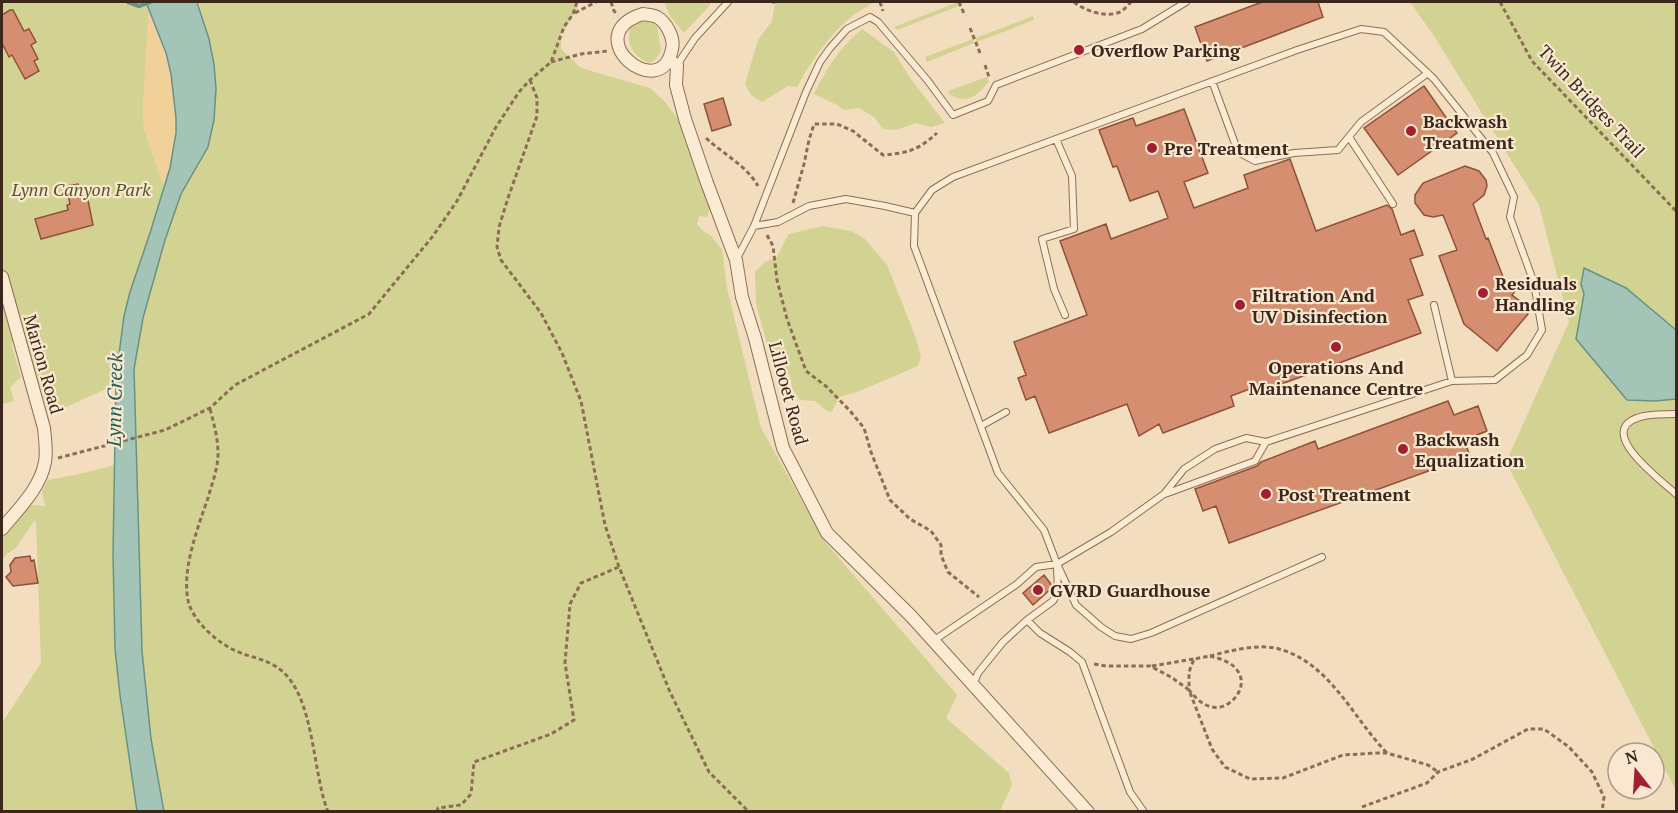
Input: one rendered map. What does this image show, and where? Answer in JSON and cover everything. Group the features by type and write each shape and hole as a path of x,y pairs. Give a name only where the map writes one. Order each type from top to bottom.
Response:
{"street":[{"path":"643,14 652,15 663,22 673,40 672,63 649,71 639,69 627,60 618,43 618,34 623,25 643,14"},
{"name":"Lillooet Road","path":"672,63 685,119 706,183 736,260 742,297 755,338 783,448 827,533 911,616 1088,812"},
{"name":"Marion Road","path":"2,277 44,428 45,462"},
{"path":"2,529 29,497 42,473 45,462"}],"lane":[{"path":"672,63 728,2"},
{"path":"736,260 754,226 820,62 847,29 870,17 878,22 928,81 953,116 988,101 996,85 1142,29 1186,2"},
{"path":"933,641 1017,584 1036,567 1056,564 1111,532 1164,494 1184,469 1215,449 1246,438 1266,442 1452,381 1495,380 1527,356 1542,330 1534,283 1510,217 1514,197 1493,153 1428,73 1384,32 1361,29 1296,50 953,177 932,190 915,213 914,246 998,473 1044,530 1056,564 1076,605 1115,636 1131,639 1151,633 1322,557"},
{"path":"1212,81 1238,152 1255,161 1294,153 1338,150 1361,122 1428,73"},
{"path":"1349,137 1393,204"},
{"path":"1056,139 1072,176 1074,229 1042,240 1054,289 1065,315"},
{"path":"754,226 778,222 809,206 846,199 915,213"},
{"path":"1434,305 1452,381"},
{"path":"981,426 1006,412"},
{"path":"1677,414 1644,416 1626,425 1623,430 1623,438 1629,450 1677,494"},
{"path":"1164,494 1255,461 1266,442"},
{"path":"973,686 978,673 1003,642 1053,601 1058,592 1056,564"},
{"path":"1027,620 1040,633 1082,662 1130,792 1144,812"}],"path":[{"path":"551,62 564,27 573,14 577,2"},
{"path":"573,14 597,2"},
{"path":"611,2 614,11"},
{"path":"880,2 883,11"},
{"path":"959,2 965,16"},
{"path":"1074,2 1100,14 1121,12 1131,2"},
{"name":"Twin Bridges Trail","path":"1500,2 1532,62 1677,211"},
{"path":"970,28 980,53"},
{"path":"45,462 181,423 210,408 235,385 369,314 433,236 457,201 496,127 519,92 530,80 551,62 580,54 621,50"},
{"path":"984,65 990,80"},
{"path":"530,80 537,98 537,116 507,198 499,227 497,247 501,261 541,313 562,353 581,401 605,525 619,567 670,692 709,772 749,812"},
{"path":"685,119 714,146 735,160 754,179 765,198"},
{"path":"793,204 814,124 837,123 853,131 884,155 901,154 922,147 937,133"},
{"path":"769,236 778,222"},
{"path":"754,226 769,236 787,319 806,371 827,387 864,428 890,500 910,519 931,531 941,545 940,555 948,572 979,597"},
{"path":"210,408 219,455 216,474 192,550 185,585 189,605 196,618 210,633 235,651 265,660 280,669 290,680 301,702 310,733 319,785 328,812"},
{"path":"437,812 438,808 461,805 471,794 474,762 551,734 574,720 565,663 570,604 581,583 619,567"},
{"path":"1082,662 1106,666 1150,666 1244,648 1277,648 1298,657 1320,672 1387,753"},
{"path":"1150,666 1171,677 1201,702 1213,708 1226,706 1236,698 1241,685 1239,674 1228,662 1210,656"},
{"path":"1194,659 1189,672 1189,690 1212,749 1225,767 1250,779 1283,778 1343,755 1387,753 1428,765 1438,772"},
{"path":"1362,807 1427,783 1438,772 1473,759 1528,729 1544,729 1569,747 1592,771 1604,797 1602,812"}],"green space":[{"name":"Lynn Canyon Park","path":"2,2 146,2 149,9 143,107 144,129 164,187 162,196 130,292 116,377 108,388 60,410 48,412 25,338 11,343 21,377 10,387 14,401 2,404"},
{"path":"199,2 575,2 577,9 561,35 561,49 581,68 650,88 666,103 681,123 710,209 707,217 699,216 697,224 722,249 727,288 761,428 825,542 957,695 946,718 1009,773 1012,785 1000,811 164,812 151,739 142,651 134,369 143,318 165,240 181,194 186,182 193,174 214,120 216,89 214,64"},
{"path":"664,2 708,2 711,4 684,33 670,16"},
{"path":"775,2 873,2 834,33 814,59 797,87 788,86 762,102 751,95 745,84 758,40 772,21"},
{"path":"958,2 959,6 897,30 894,27"},
{"path":"1410,2 1676,2 1676,790 1666,771 1666,741 1651,741 1506,462 1569,322 1539,205 1434,36"},
{"path":"1033,16 1034,20 977,42 976,38"},
{"path":"646,20 657,25 661,51 655,60 649,63 634,52 629,38 631,25"},
{"path":"862,29 894,52 910,78 945,123 931,127 916,123 896,130 883,129 874,117 859,108 844,110 814,94 835,58"},
{"path":"973,39 974,43 927,62 925,57"},
{"path":"987,77 989,81 972,97 961,99 949,94 948,91"},
{"path":"822,226 851,231 864,238 887,265 916,338 921,357 918,366 857,392 839,397 832,412 827,411 815,401 800,400 792,388 790,375 780,371 770,354 756,304 755,272 765,262 776,258 789,234"},
{"path":"114,465 115,648 138,811 2,811 2,723 41,663 36,522 34,521 16,548 2,561 2,538 31,505 45,506 42,491 48,480"}],"sand":[{"path":"149,9 171,76 176,117 171,162 164,187 144,129 143,107"}],"shaded area":[{"path":"146,2 197,2 209,39 216,89 214,120 208,147 181,194 165,240 143,318 134,369 142,651 151,739 164,812 137,811 115,649 113,554 116,377 124,316 170,168 176,133 171,74 166,53"},
{"path":"1584,268 1626,288 1676,330 1676,399 1627,400 1576,339 1584,294 1581,284"}],"building":[{"path":"1262,2 1318,2 1323,17 1207,61 1195,27"},
{"path":"13,10 24,31 29,29 36,42 31,45 38,59 34,61 39,71 25,79 12,55 9,57 2,43 2,15"},
{"name":"Backwash Treatment","path":"1424,86 1457,133 1398,175 1364,128"},
{"path":"723,98 731,125 712,131 704,104"},
{"name":"Filtration And UV Disinfection","path":"1184,109 1208,173 1184,182 1194,208 1248,188 1244,175 1290,159 1316,231 1387,205 1392,209 1401,235 1414,230 1423,255 1410,259 1423,295 1408,300 1421,333 1262,391 1260,385 1231,396 1234,406 1163,433 1159,424 1139,436 1127,404 1049,433 1035,396 1026,400 1018,378 1026,375 1014,342 1087,315 1060,241 1106,224 1111,239 1168,218 1158,191 1130,201 1117,166 1113,167 1099,130 1133,118 1136,126"},
{"path":"1465,166 1479,171 1486,180 1484,195 1473,204 1505,282 1515,291 1512,295 1521,302 1518,306 1528,314 1497,351 1464,324 1439,256 1457,250 1443,215 1433,217 1424,215 1415,203 1415,195 1423,183"},
{"path":"78,184 81,195 85,195 88,200 93,225 41,239 35,219 68,210 67,205 70,204 66,186"},
{"path":"1448,401 1454,415 1478,406 1487,431 1464,440 1470,456 1229,543 1216,506 1203,511 1195,489 1315,441 1318,449"},
{"path":"30,556 31,561 34,560 38,583 13,586 6,577 11,572 10,565 15,558"},
{"name":"GVRD Guardhouse","path":"1044,575 1053,587 1033,605 1023,593"}],"waterway":[{"path":"128,2 139,6 150,2"}],"place":[{"name":"Overflow Parking","path":"1079,50"},
{"name":"Backwash Treatment","path":"1411,131"},
{"name":"Pre Treatment","path":"1152,148"},
{"name":"Residuals Handling","path":"1483,293"},
{"name":"Filtration And UV Disinfection","path":"1240,305"},
{"name":"Operations And Maintenance Centre","path":"1336,347"},
{"name":"Backwash Equalization","path":"1403,449"},
{"name":"Post Treatment","path":"1266,494"},
{"name":"GVRD Guardhouse","path":"1038,590"}],"water label":[{"name":"Lynn Creek","path":"114,400"}]}
